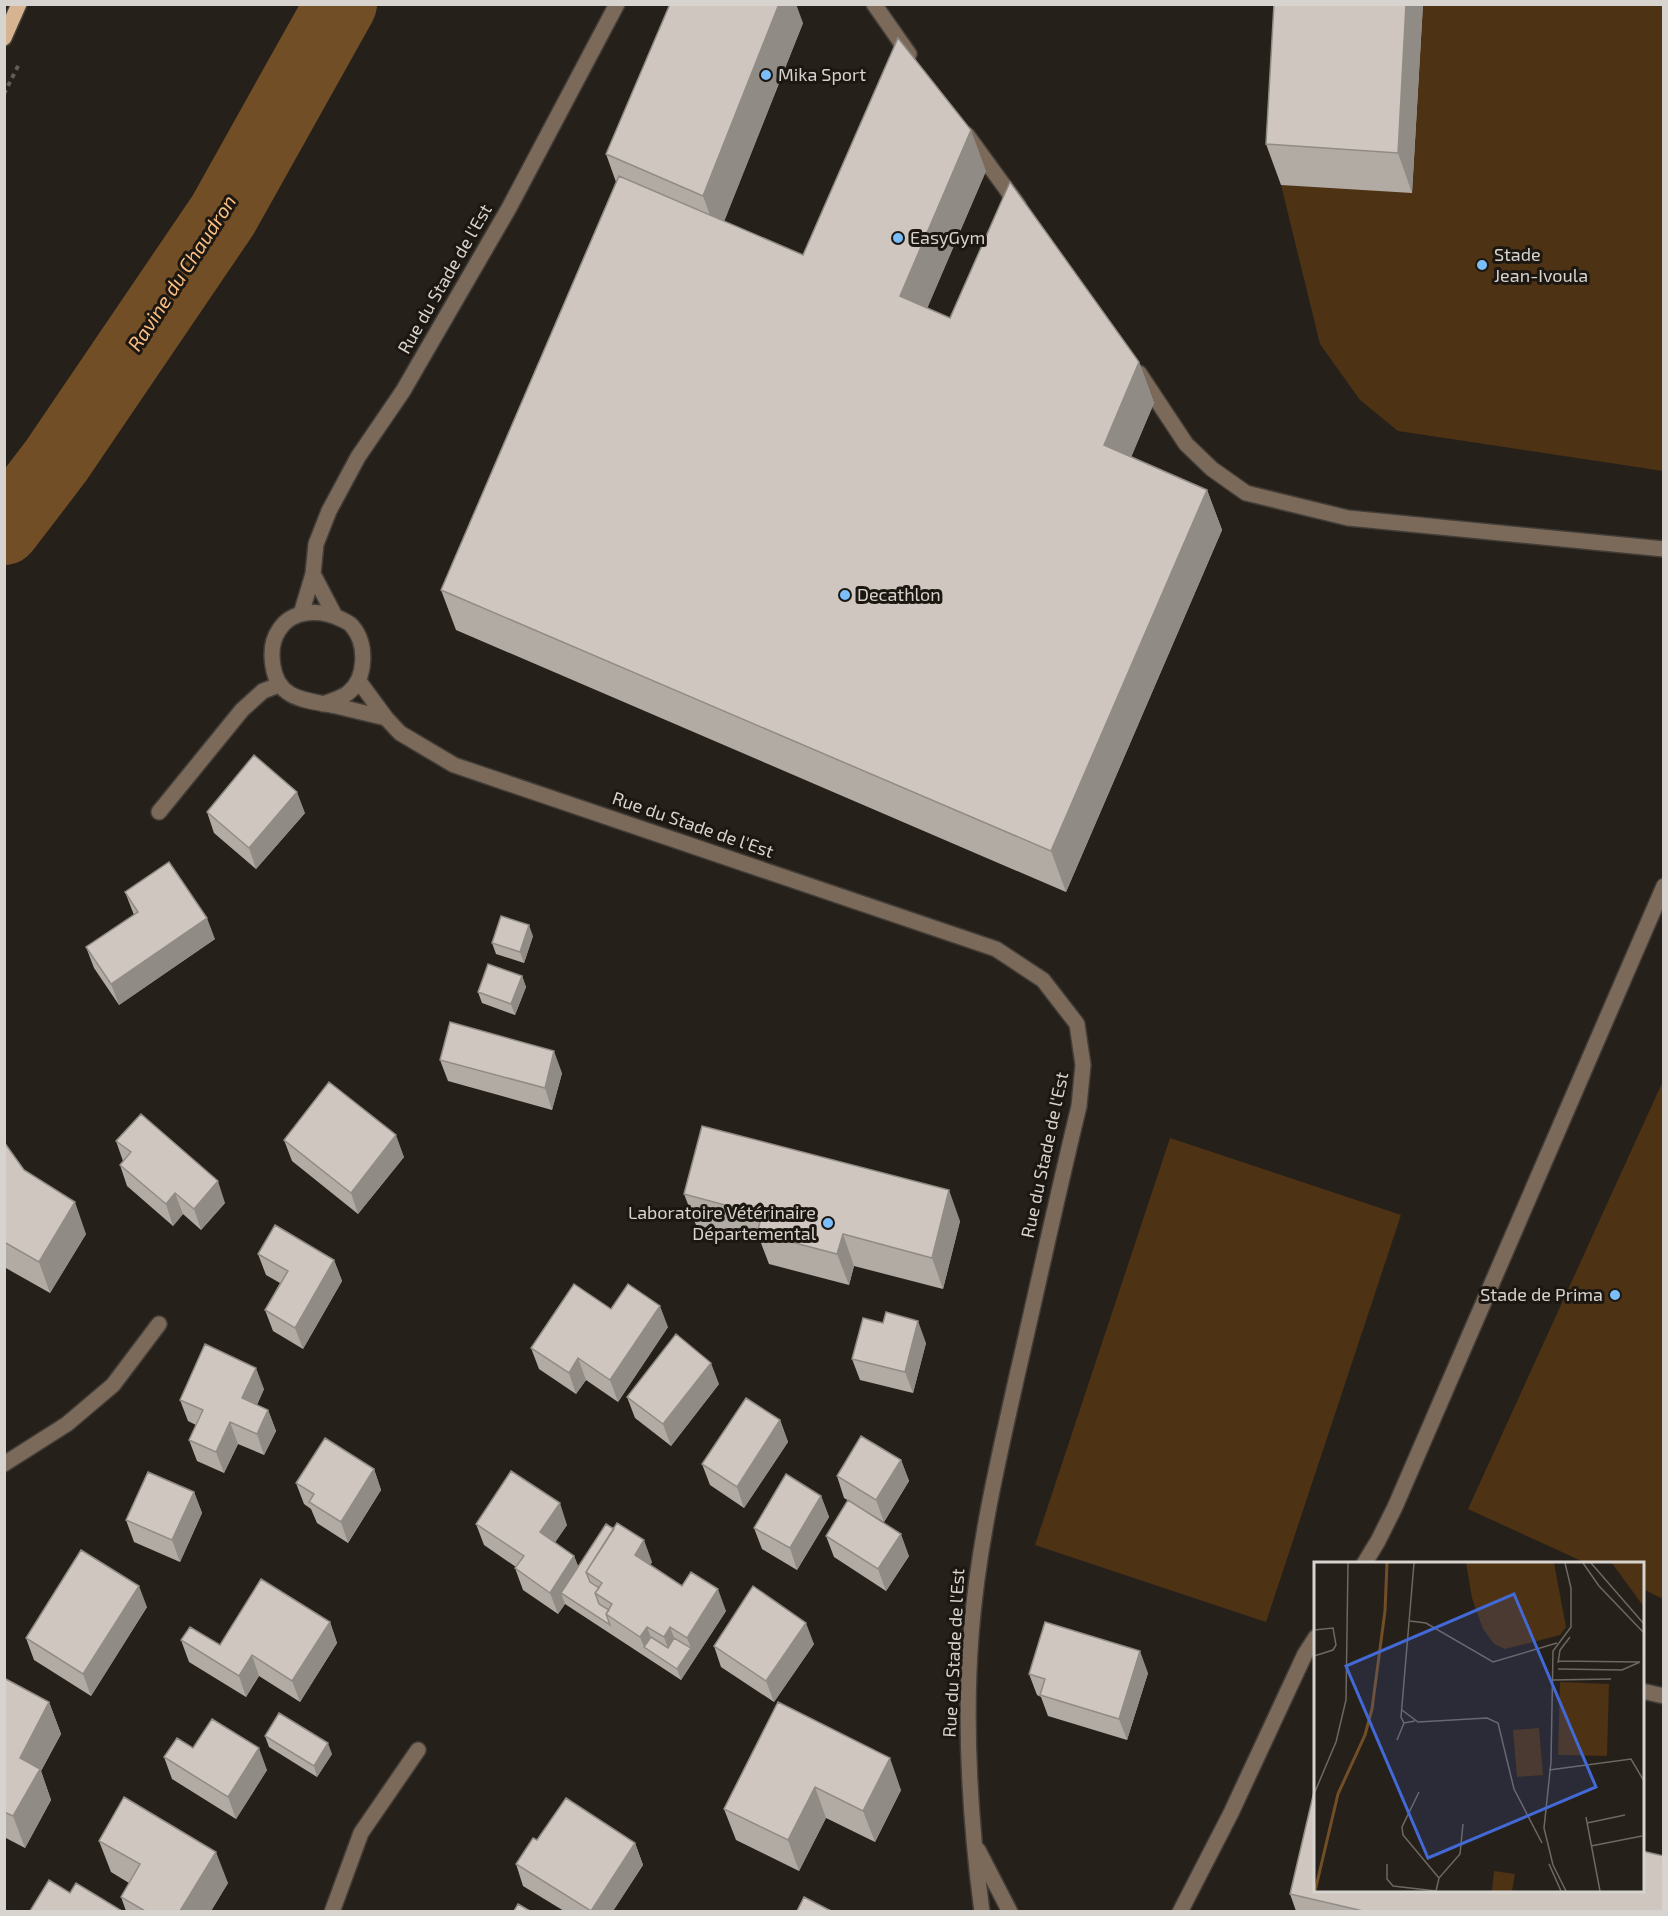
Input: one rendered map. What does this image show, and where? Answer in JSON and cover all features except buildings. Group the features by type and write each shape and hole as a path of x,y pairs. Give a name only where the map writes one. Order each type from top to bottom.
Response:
{"main road":[{"path":"4,38 19,4"}],"street":[{"name":"Rue du Stade de l'Est","path":"301,614 313,574 316,544 329,511 358,457 403,391 509,208 617,4"},
{"path":"874,4 920,70"},
{"path":"961,127 1026,216"},
{"path":"1129,357 1186,444 1212,470 1246,493 1348,518 1664,549"},
{"path":"313,574 335,616"},
{"path":"159,812 242,710 263,691 279,685 273,670 271,654 279,630 301,614 316,611 335,616 351,624 361,641 363,662 358,680 348,693 323,704"},
{"name":"Rue du Stade de l'Est","path":"358,680 400,733 454,765 996,949 1043,980 1077,1024 1083,1065 1079,1106 1001,1445 979,1558 971,1636 968,1721 973,1839 982,1911"},
{"name":"Rue du Stade de l'Est","path":"279,685 293,696 306,702 386,718"},
{"path":"1365,1562 1395,1507 1664,886"},
{"path":"4,1464 67,1424 113,1385 159,1324"},
{"path":"1178,1909 1231,1813 1305,1654 1314,1640"},
{"path":"1644,1691 1664,1696"},
{"path":"332,1911 361,1833 418,1750"},
{"name":"Rue du Stade de l'Est","path":"973,1839 1010,1911"}],"shaded area":[{"name":"Stade Jean-Ivoula","path":"1291,5 1663,5 1663,471 1398,431 1360,400 1320,344 1281,185"},
{"name":"Stade de Prima","path":"1663,1081 1663,1599 1644,1590 1644,1562 1584,1562 1468,1509"},
{"path":"1170,1138 1401,1215 1266,1622 1035,1545"}],"waterway":[{"name":"Ravine du Chaudron","path":"4,529 56,461 223,215 341,4"}],"place":[{"name":"Mika Sport","path":"766,75"},
{"name":"EasyGym","path":"898,238"},
{"name":"Stade Jean-Ivoula","path":"1482,265"},
{"name":"Decathlon","path":"845,595"},
{"name":"Laboratoire Vétérinaire Départemental","path":"828,1223"},
{"name":"Stade de Prima","path":"1615,1295"}]}
